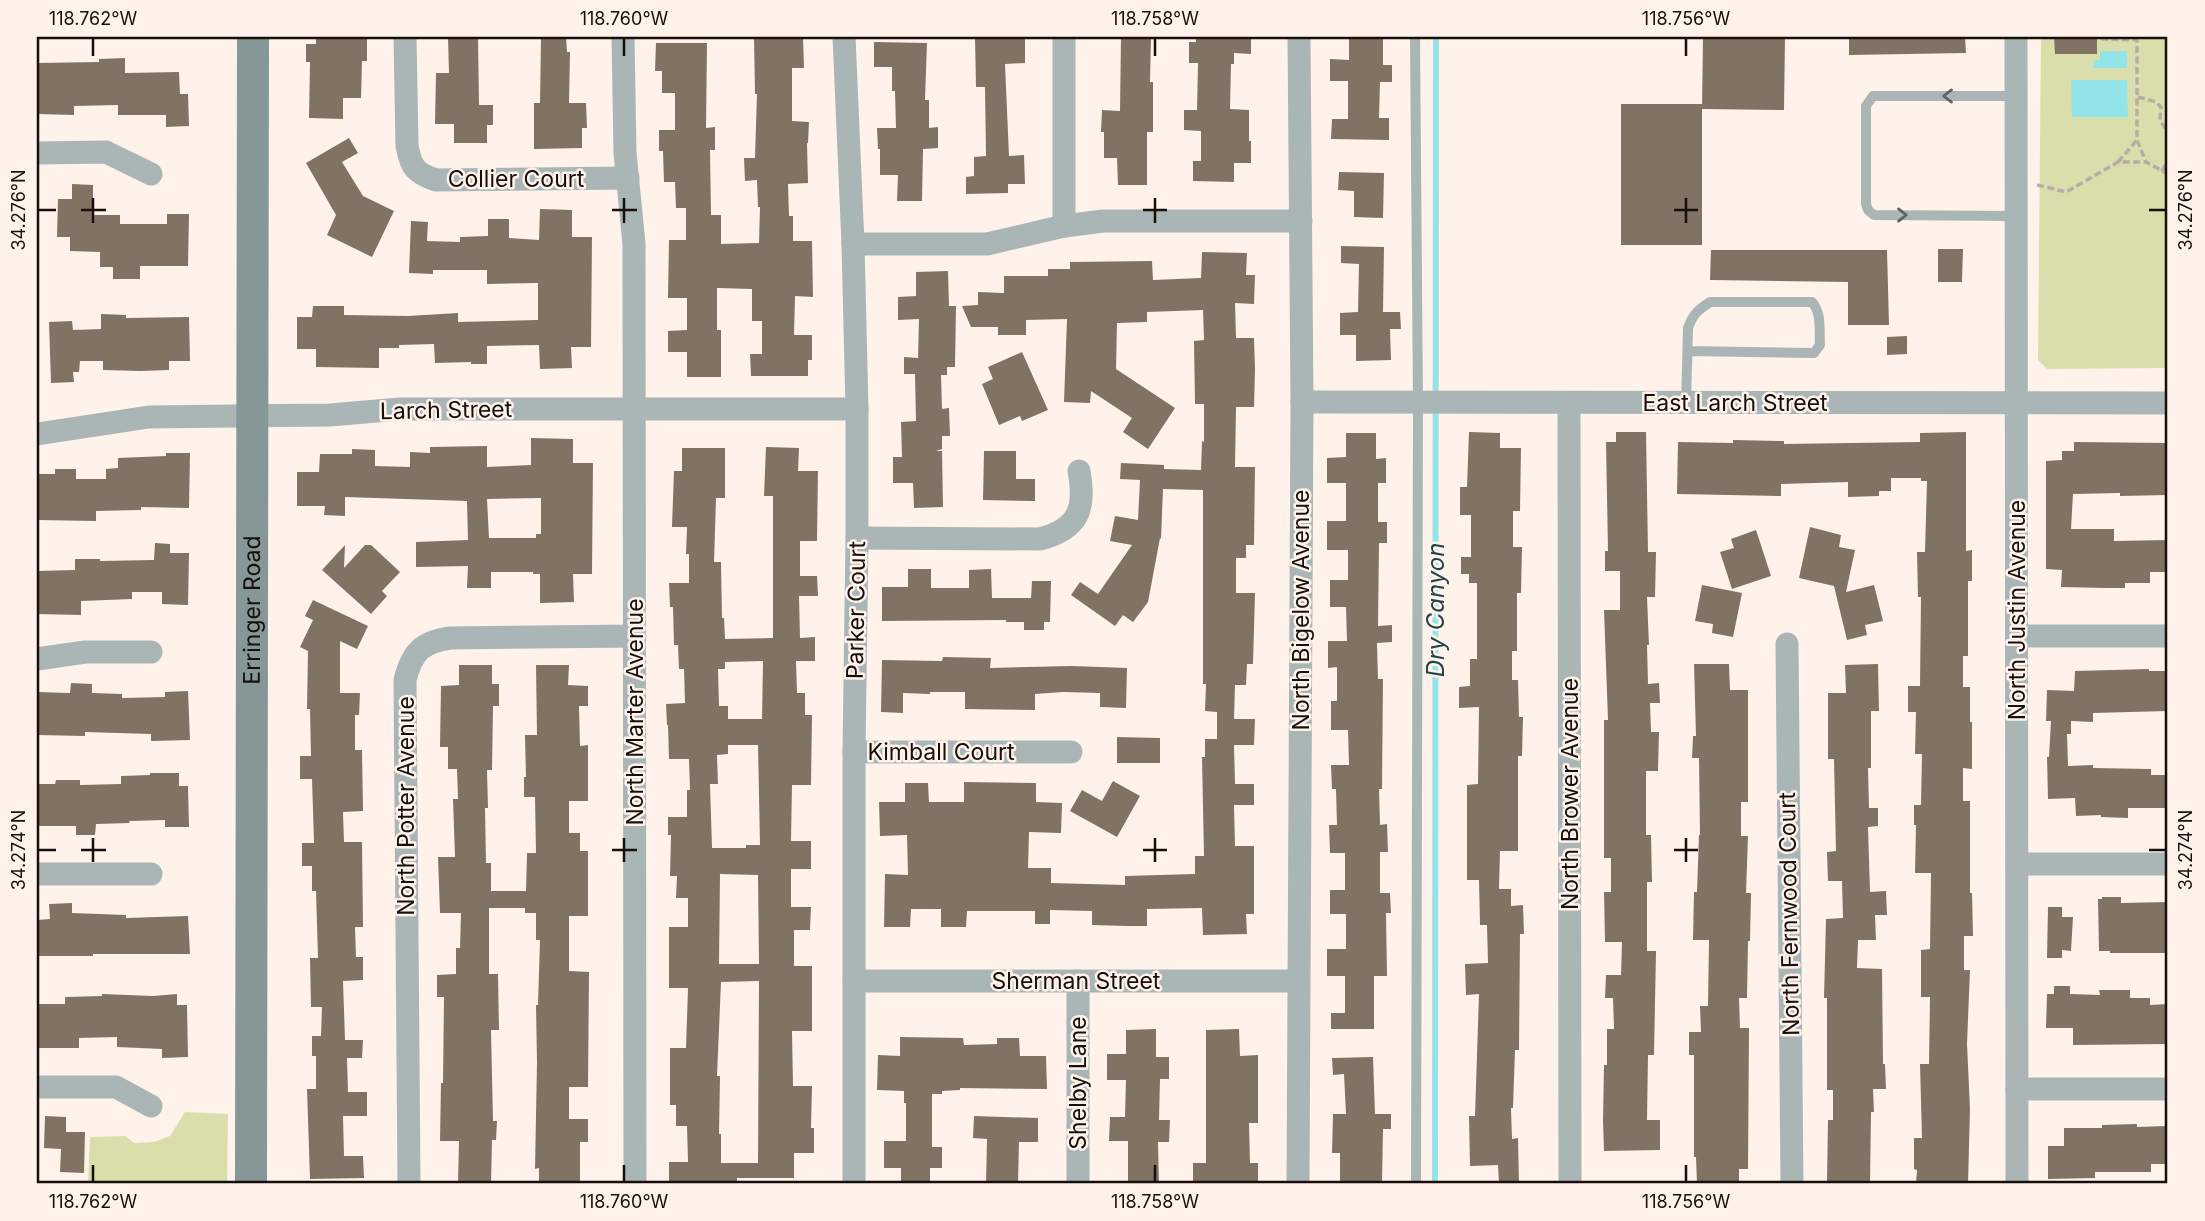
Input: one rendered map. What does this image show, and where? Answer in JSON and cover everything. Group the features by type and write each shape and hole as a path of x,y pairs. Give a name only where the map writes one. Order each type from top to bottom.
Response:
{"main road":[{"name":"Erringer Road","path":"251,1184 253,37"}],"street":[{"name":"Collier Court","path":"405,37 407,146 410,162 420,174 436,180 628,178"},
{"name":"North Marter Avenue","path":"623,37 625,153 634,244 635,1184"},
{"name":"Parker Court","path":"844,37 853,244 856,409 854,1184"},
{"path":"1064,37 1064,226"},
{"name":"North Bigelow Avenue","path":"1298,37 1302,402 1298,1184"},
{"name":"North Justin Avenue","path":"2016,37 2017,1184"},
{"path":"37,153 106,152 151,174"},
{"path":"853,244 987,244 1102,220 1301,221"},
{"name":"East Larch Street","path":"1302,402 2168,403"},
{"name":"North Brower Avenue","path":"1569,403 1570,1184"},
{"name":"Larch Street","path":"37,435 149,416 330,415 400,409 856,409"},
{"path":"857,538 1041,539 1059,534 1074,521 1082,504 1079,471"},
{"path":"2017,636 2168,635"},
{"name":"North Potter Avenue","path":"409,1184 405,680 409,663 419,649 433,640 635,636"},
{"name":"North Fernwood Court","path":"1787,644 1792,1184"},
{"path":"37,659 85,653 150,652"},
{"name":"Kimball Court","path":"854,752 1071,752"},
{"path":"2017,864 2168,864"},
{"path":"37,874 150,874"},
{"name":"Sherman Street","path":"854,982 1298,982"},
{"name":"Shelby Lane","path":"1078,982 1078,1184"},
{"path":"37,1087 116,1087 150,1107"},
{"path":"2017,1089 2168,1089"}],"lane":[{"path":"1415,37 1420,403 1416,1184"},
{"path":"2016,96 1873,96 1866,106 1866,204 1874,215 2017,216"},
{"path":"1686,403 1688,328 1692,316 1710,302 1812,302 1819,314 1820,345 1814,353 1688,351"}],"path":[{"path":"2104,37 2137,40 2137,140 2146,162"},
{"path":"2137,96 2156,102 2161,107 2160,120 2168,133"},
{"path":"2037,185 2066,192 2118,162 2137,140"},
{"path":"2162,171 2168,160"},
{"path":"2118,162 2146,162 2168,174"}],"green space":[{"path":"2041,37 2168,37 2168,368 2047,369 2038,360"},
{"path":"185,1112 228,1114 227,1184 88,1184 90,1137 125,1136 134,1143 154,1142 170,1136"}],"water":[{"path":"2100,51 2127,51 2127,68 2093,68 2094,60 2100,60"},
{"path":"2071,80 2127,80 2128,117 2072,117"}],"building":[{"path":"316,37 367,37 367,61 362,61 361,98 343,98 343,119 309,118 310,62 306,62 306,44 316,44"},
{"path":"448,37 478,37 479,105 493,105 493,125 487,125 487,143 454,143 454,124 435,124 436,73 449,73"},
{"path":"541,37 566,37 567,52 570,52 569,103 586,103 587,128 582,128 582,148 534,149 534,103 540,103"},
{"path":"754,37 803,37 804,68 792,68 792,121 809,122 808,183 788,184 789,216 793,216 793,241 812,241 813,297 795,296 794,335 812,335 812,360 808,360 808,376 751,376 750,354 762,354 762,321 752,321 752,289 717,288 717,330 721,330 721,377 687,377 687,352 668,352 668,331 687,330 687,298 668,298 669,240 686,240 686,208 676,208 675,182 664,182 659,130 675,130 675,93 662,93 662,71 655,71 656,43 707,43 706,128 715,127 715,150 710,150 711,215 721,215 721,244 759,243 760,207 757,180 745,181 744,158 755,158 757,94"},
{"path":"1025,37 1025,63 1005,64 1009,156 1024,155 1025,184 1008,184 1008,193 966,194 966,177 974,176 974,157 986,156 985,87 976,87 975,38"},
{"path":"1121,37 1151,37 1153,132 1147,132 1147,185 1118,185 1117,158 1104,158 1102,110 1120,111"},
{"path":"1196,37 1251,37 1251,54 1234,53 1234,64 1231,64 1230,109 1249,110 1251,141 1251,163 1234,163 1234,182 1193,181 1193,161 1201,161 1201,131 1184,130 1184,110 1197,110 1198,63 1189,63 1189,42 1196,42"},
{"path":"1349,37 1383,37 1383,65 1392,65 1392,82 1380,82 1379,118 1389,118 1389,140 1331,139 1332,119 1348,119 1348,81 1330,81 1330,59 1349,60"},
{"path":"1703,37 1785,37 1784,110 1702,109"},
{"path":"1849,37 1965,37 1966,53 1849,55"},
{"path":"2054,37 2097,37 2097,54 2055,54"},
{"path":"874,42 927,43 925,100 929,100 929,128 938,127 938,148 923,149 922,201 897,201 898,175 880,175 877,128 896,128 895,91 892,91 892,67 874,67"},
{"path":"125,58 125,73 179,72 180,94 188,94 189,126 166,127 166,115 118,115 118,105 74,106 74,115 37,114 37,63 99,62 99,59"},
{"path":"1621,104 1702,104 1702,245 1621,245"},
{"path":"349,138 358,153 342,162 363,196 394,211 372,257 327,235 336,215 306,163"},
{"path":"1339,172 1384,173 1383,218 1354,217 1354,191 1338,190"},
{"path":"72,184 93,185 93,215 120,215 120,224 167,224 167,214 189,214 188,266 140,266 140,279 113,279 113,267 100,267 100,252 70,251 70,237 57,237 58,199 72,199"},
{"path":"540,209 572,210 572,237 592,237 591,347 571,347 572,368 540,369 539,345 487,346 487,364 471,364 435,363 434,344 399,345 399,348 379,348 379,368 316,367 316,349 297,349 297,317 312,317 313,306 344,306 344,315 408,316 458,313 458,322 538,320 538,283 487,284 487,270 409,273 411,221 428,222 427,241 460,242 460,237 488,236 488,219 509,219 509,238 539,240"},
{"path":"1341,246 1384,247 1383,312 1400,312 1401,329 1390,329 1391,360 1356,361 1356,335 1340,335 1340,313 1358,312 1359,264 1341,263"},
{"path":"1938,249 1963,249 1962,282 1938,282"},
{"path":"1711,250 1887,250 1889,325 1848,325 1848,282 1710,280"},
{"path":"1202,252 1247,253 1246,275 1255,275 1254,304 1235,303 1236,338 1254,338 1255,370 1254,407 1236,407 1235,467 1255,467 1254,545 1246,545 1246,558 1236,558 1236,593 1255,593 1253,664 1247,664 1246,685 1235,685 1234,719 1255,719 1254,745 1234,745 1235,784 1254,784 1254,805 1234,805 1235,846 1254,846 1254,914 1246,914 1247,934 1203,935 1202,908 1147,909 1147,926 1092,925 1092,911 1050,910 1050,924 1035,924 1035,911 967,911 966,927 941,927 941,909 911,909 910,927 884,927 885,874 908,875 907,835 880,836 879,802 905,802 905,783 928,783 929,802 964,802 964,782 1036,783 1036,802 1062,803 1061,833 1029,832 1028,868 1051,868 1051,883 1125,885 1125,876 1195,874 1195,856 1204,856 1202,757 1205,757 1205,739 1217,739 1217,712 1205,711 1206,684 1203,684 1203,490 1163,489 1161,539 1148,602 1133,622 1123,615 1115,626 1071,595 1080,582 1098,594 1132,545 1110,541 1115,516 1138,520 1140,480 1120,479 1121,463 1164,465 1164,469 1201,470 1204,404 1195,404 1194,341 1204,340 1203,310 1147,312 1147,322 1117,323 1116,369 1175,408 1148,449 1123,432 1132,418 1091,391 1090,403 1064,402 1067,319 1026,320 1026,335 998,335 998,327 971,327 962,306 978,305 978,292 1004,293 1004,276 1048,276 1048,269 1070,269 1070,262 1152,261 1153,280 1201,278"},
{"path":"948,271 949,306 956,306 955,367 947,367 947,375 941,375 942,409 949,408 950,436 942,436 942,449 936,451 942,451 943,507 914,508 913,483 893,483 893,457 902,457 901,422 916,421 915,374 904,374 904,357 918,358 919,319 898,320 898,297 916,296 916,272"},
{"path":"101,314 126,315 126,318 189,317 190,361 169,361 169,370 141,371 103,370 103,361 80,361 79,372 73,372 74,382 51,383 49,322 72,321 73,330 101,329"},
{"path":"1907,336 1907,354 1887,355 1887,337"},
{"path":"1022,352 1048,410 1022,421 1020,416 999,425 982,384 993,379 988,367"},
{"path":"1469,432 1500,433 1500,448 1521,448 1520,511 1513,511 1513,547 1522,547 1521,593 1517,593 1517,651 1512,651 1512,680 1518,680 1519,717 1523,717 1522,756 1518,756 1518,851 1500,851 1499,889 1511,889 1511,906 1523,905 1524,934 1520,934 1519,1050 1515,1050 1511,1108 1512,1139 1518,1138 1519,1184 1499,1184 1498,1165 1470,1166 1469,1116 1475,1116 1479,994 1466,995 1465,964 1488,963 1487,925 1480,925 1479,880 1467,880 1467,785 1478,784 1479,707 1459,708 1459,687 1470,686 1470,659 1477,659 1477,583 1469,583 1469,574 1461,574 1461,557 1471,557 1471,515 1460,515 1460,487 1467,487"},
{"path":"1616,432 1646,432 1648,552 1656,552 1655,597 1647,597 1648,684 1659,683 1660,703 1650,703 1651,732 1659,732 1658,771 1646,771 1646,835 1651,835 1652,882 1647,882 1647,951 1656,951 1654,1055 1648,1055 1647,1120 1660,1120 1660,1150 1604,1151 1604,1065 1607,1065 1607,1029 1614,1029 1613,998 1605,998 1606,975 1621,975 1622,942 1605,942 1604,892 1611,892 1611,858 1604,858 1604,720 1608,720 1604,610 1620,610 1620,571 1605,571 1605,551 1608,551 1606,442 1616,442"},
{"path":"1966,432 1966,551 1972,550 1972,581 1968,581 1968,656 1963,656 1963,687 1970,687 1972,722 1972,769 1963,768 1963,801 1970,801 1973,936 1964,936 1964,970 1970,970 1967,1044 1970,1109 1968,1184 1916,1184 1914,1138 1922,1138 1920,1064 1929,1064 1930,997 1921,997 1921,950 1930,949 1931,873 1915,873 1914,805 1921,805 1922,754 1915,754 1916,712 1908,712 1908,686 1920,686 1921,597 1918,597 1917,552 1925,552 1927,481 1921,481 1921,478 1891,478 1891,491 1879,491 1879,496 1848,497 1848,482 1781,484 1781,496 1677,494 1678,442 1920,442 1920,433"},
{"path":"1346,433 1376,433 1376,459 1386,458 1386,483 1378,483 1378,522 1387,522 1387,543 1379,543 1378,626 1392,625 1392,642 1377,643 1378,679 1383,679 1380,825 1387,824 1388,852 1380,852 1380,893 1390,893 1391,913 1386,913 1387,976 1374,976 1374,1029 1331,1029 1331,1013 1345,1013 1345,976 1327,976 1327,949 1346,949 1346,914 1330,914 1330,890 1345,890 1345,853 1330,853 1329,825 1337,825 1336,789 1332,789 1331,765 1349,765 1348,730 1331,730 1331,701 1337,701 1337,667 1328,668 1328,641 1347,641 1346,607 1330,607 1330,580 1348,580 1348,550 1327,550 1327,521 1346,521 1346,483 1327,483 1327,458 1346,457"},
{"path":"531,438 573,439 573,463 593,463 592,574 573,574 574,602 540,603 540,574 533,572 491,572 491,588 467,588 468,566 416,567 416,542 468,540 467,501 345,497 345,516 324,515 325,506 297,506 297,472 319,472 320,454 352,454 352,449 375,450 375,466 410,467 410,452 430,453 430,447 487,446 487,467 531,465","holes":["541,498 541,534 536,534 536,538 489,538 487,499"]},
{"path":"2074,442 2168,443 2168,495 2073,494 2071,529 2114,529 2114,541 2168,540 2168,572 2150,572 2150,583 2125,583 2125,588 2061,587 2062,570 2046,569 2046,461 2062,460 2062,451 2074,451"},
{"path":"766,447 799,448 798,471 818,471 817,541 800,541 800,576 817,576 818,596 799,596 800,638 815,637 815,661 796,661 797,693 805,693 805,715 812,715 811,785 792,785 791,841 811,841 811,869 791,869 791,907 811,907 810,930 794,930 794,966 812,966 812,1031 792,1031 793,1086 812,1086 811,1128 814,1128 814,1153 794,1153 794,1178 737,1178 737,1184 669,1184 669,1162 688,1162 687,1126 676,1126 676,1105 670,1105 670,1048 686,1048 688,988 669,988 669,927 688,927 688,898 676,898 677,876 670,876 671,835 668,835 668,817 687,817 689,759 669,759 666,704 685,703 684,669 679,669 678,645 674,645 669,583 689,583 687,527 672,527 674,471 682,471 682,448 725,448 725,498 716,498 714,562 721,562 725,639 773,638 773,496 764,496","holes":["763,661 762,719 728,719 728,706 719,706 718,669 725,669 725,662","728,745 758,745 760,845 746,845 746,848 712,848 710,784 718,784 717,755 728,754","720,874 758,875 759,964 719,964","759,981 758,1163 721,1163 720,1076 717,1076 721,982"]},
{"path":"984,451 1016,451 1016,479 1035,479 1035,501 983,500"},
{"path":"166,453 190,453 189,508 141,507 141,510 96,511 96,521 37,520 37,474 55,474 55,469 76,469 76,479 106,479 106,469 118,468 118,458 166,456"},
{"path":"1810,527 1841,535 1839,547 1855,550 1846,592 1874,585 1883,621 1865,625 1867,635 1847,640 1834,586 1799,578"},
{"path":"1756,530 1771,576 1732,589 1720,552 1734,548 1731,539"},
{"path":"155,543 170,544 170,553 189,553 188,605 162,604 162,592 132,592 132,599 81,601 81,615 37,614 37,571 75,570 75,559 154,560"},
{"path":"345,545 344,568 365,545 371,545 400,572 382,591 387,596 371,614 322,570"},
{"path":"908,569 931,569 931,588 969,588 969,570 991,569 992,598 1031,598 1032,581 1051,581 1050,622 1044,622 1044,630 1024,630 1024,622 1006,620 882,621 882,587 908,587"},
{"path":"1702,585 1742,593 1733,637 1712,633 1713,624 1695,621"},
{"path":"313,600 368,626 357,649 340,641 340,693 360,693 359,715 355,715 355,750 362,750 363,811 343,812 344,842 362,842 363,927 355,927 356,957 363,957 363,980 343,981 345,1040 363,1040 362,1058 347,1058 348,1092 367,1092 367,1116 343,1116 344,1156 363,1156 364,1178 310,1179 307,1089 316,1089 316,1056 312,1056 312,1036 321,1036 322,1007 311,1007 310,958 318,958 316,891 312,891 312,866 302,866 302,843 314,843 312,779 300,779 300,756 311,756 310,709 307,709 308,651 300,647 313,620 305,616"},
{"path":"943,657 991,658 990,668 1127,668 1126,708 1100,707 1100,693 1063,692 1035,694 1035,710 965,709 965,692 930,692 903,693 903,713 881,712 882,660 942,661"},
{"path":"1694,664 1729,664 1730,690 1748,690 1748,802 1741,802 1741,836 1748,836 1746,893 1751,893 1750,941 1747,998 1739,998 1740,1028 1749,1028 1748,1169 1739,1169 1739,1184 1697,1184 1694,1157 1694,1055 1689,1055 1689,1032 1701,1032 1700,1006 1708,1006 1709,940 1693,940 1694,892 1697,892 1700,835 1699,758 1692,758 1693,736 1696,736"},
{"path":"1878,664 1879,711 1871,711 1871,768 1868,768 1869,808 1878,808 1878,826 1868,827 1870,892 1886,891 1887,915 1875,915 1876,940 1858,940 1857,968 1882,969 1883,1064 1886,1089 1873,1089 1870,1184 1827,1184 1828,1120 1833,1120 1833,1090 1827,1090 1827,998 1824,998 1826,919 1843,918 1842,881 1828,881 1827,852 1836,851 1834,759 1828,759 1828,693 1846,693 1845,665"},
{"path":"459,665 492,665 492,684 499,684 499,706 493,706 492,770 487,770 488,808 485,808 486,863 491,863 491,891 526,891 527,853 536,853 535,797 524,797 524,777 525,735 537,735 536,665 569,665 568,685 588,686 588,706 579,706 580,746 588,745 588,801 569,801 569,833 580,833 580,851 588,851 588,916 569,916 569,971 589,972 588,1087 569,1087 569,1119 588,1119 588,1142 580,1142 580,1184 539,1184 539,1168 535,1169 536,1005 540,940 536,940 536,913 525,913 525,908 489,908 489,974 498,974 499,1030 491,1030 493,1121 497,1121 496,1140 492,1140 491,1184 458,1184 459,1141 440,1141 444,997 437,997 437,975 456,974 456,948 460,948 461,913 440,913 438,857 455,857 453,799 458,799 457,769 448,769 448,747 440,747 441,686 459,685"},
{"path":"2075,671 2168,671 2168,711 2093,713 2093,722 2071,721 2071,734 2067,734 2068,766 2151,769 2151,775 2168,775 2168,808 2128,808 2128,818 2076,816 2075,798 2048,799 2047,757 2051,721 2046,721 2047,690 2074,691"},
{"path":"71,683 92,684 92,693 122,694 122,698 165,697 165,692 188,691 190,740 151,741 151,734 85,732 85,736 37,735 37,692 70,693"},
{"path":"1117,737 1160,738 1160,763 1117,763"},
{"path":"179,773 179,786 188,786 189,827 165,827 165,820 129,821 130,823 96,824 95,835 76,835 76,826 37,826 37,784 55,784 56,780 80,780 80,785 121,784 121,776"},
{"path":"1113,781 1140,796 1117,837 1070,811 1082,790 1102,801"},
{"path":"2121,897 2121,903 2168,902 2168,953 2099,951 2098,899"},
{"path":"72,903 72,913 126,915 126,918 188,916 190,954 37,956 37,920 50,919 49,904"},
{"path":"2048,907 2062,907 2062,917 2073,917 2071,951 2062,950 2062,958 2047,958"},
{"path":"2054,986 2070,986 2070,994 2100,995 2099,990 2130,990 2130,998 2150,998 2150,1005 2168,1004 2168,1044 2073,1045 2073,1028 2046,1028 2047,994 2054,994"},
{"path":"177,994 177,1005 187,1005 188,1057 162,1058 162,1049 117,1047 117,1037 79,1038 79,1048 37,1048 37,1004 65,1004 65,997"},
{"path":"1156,1029 1156,1057 1169,1057 1169,1079 1160,1079 1159,1120 1170,1120 1169,1142 1158,1142 1159,1184 1128,1184 1128,1141 1109,1141 1110,1117 1125,1117 1126,1080 1107,1080 1107,1054 1126,1054 1126,1030"},
{"path":"1239,1029 1240,1056 1258,1055 1258,1123 1249,1123 1250,1163 1258,1163 1258,1184 1193,1184 1193,1163 1206,1163 1206,1030"},
{"path":"900,1037 963,1038 964,1045 997,1044 997,1038 1019,1038 1020,1056 1046,1056 1047,1089 960,1088 932,1094 932,1147 942,1147 942,1168 930,1168 930,1184 901,1184 901,1168 884,1168 884,1141 906,1141 904,1091 877,1090 878,1055 900,1056"},
{"path":"1373,1057 1375,1114 1391,1114 1391,1129 1383,1129 1382,1184 1340,1184 1340,1153 1332,1153 1333,1114 1346,1114 1344,1074 1333,1075 1332,1058"},
{"path":"45,1116 66,1117 66,1132 85,1132 84,1173 60,1172 61,1149 44,1148"},
{"path":"974,1116 1038,1118 1038,1142 1019,1142 1018,1184 986,1184 987,1139 973,1138"},
{"path":"2137,1124 2137,1127 2168,1126 2168,1164 2151,1164 2151,1172 2095,1172 2095,1178 2048,1179 2048,1146 2064,1146 2064,1128"}],"waterway":[{"name":"Dry Canyon","path":"1435,1184 1436,37"}]}
